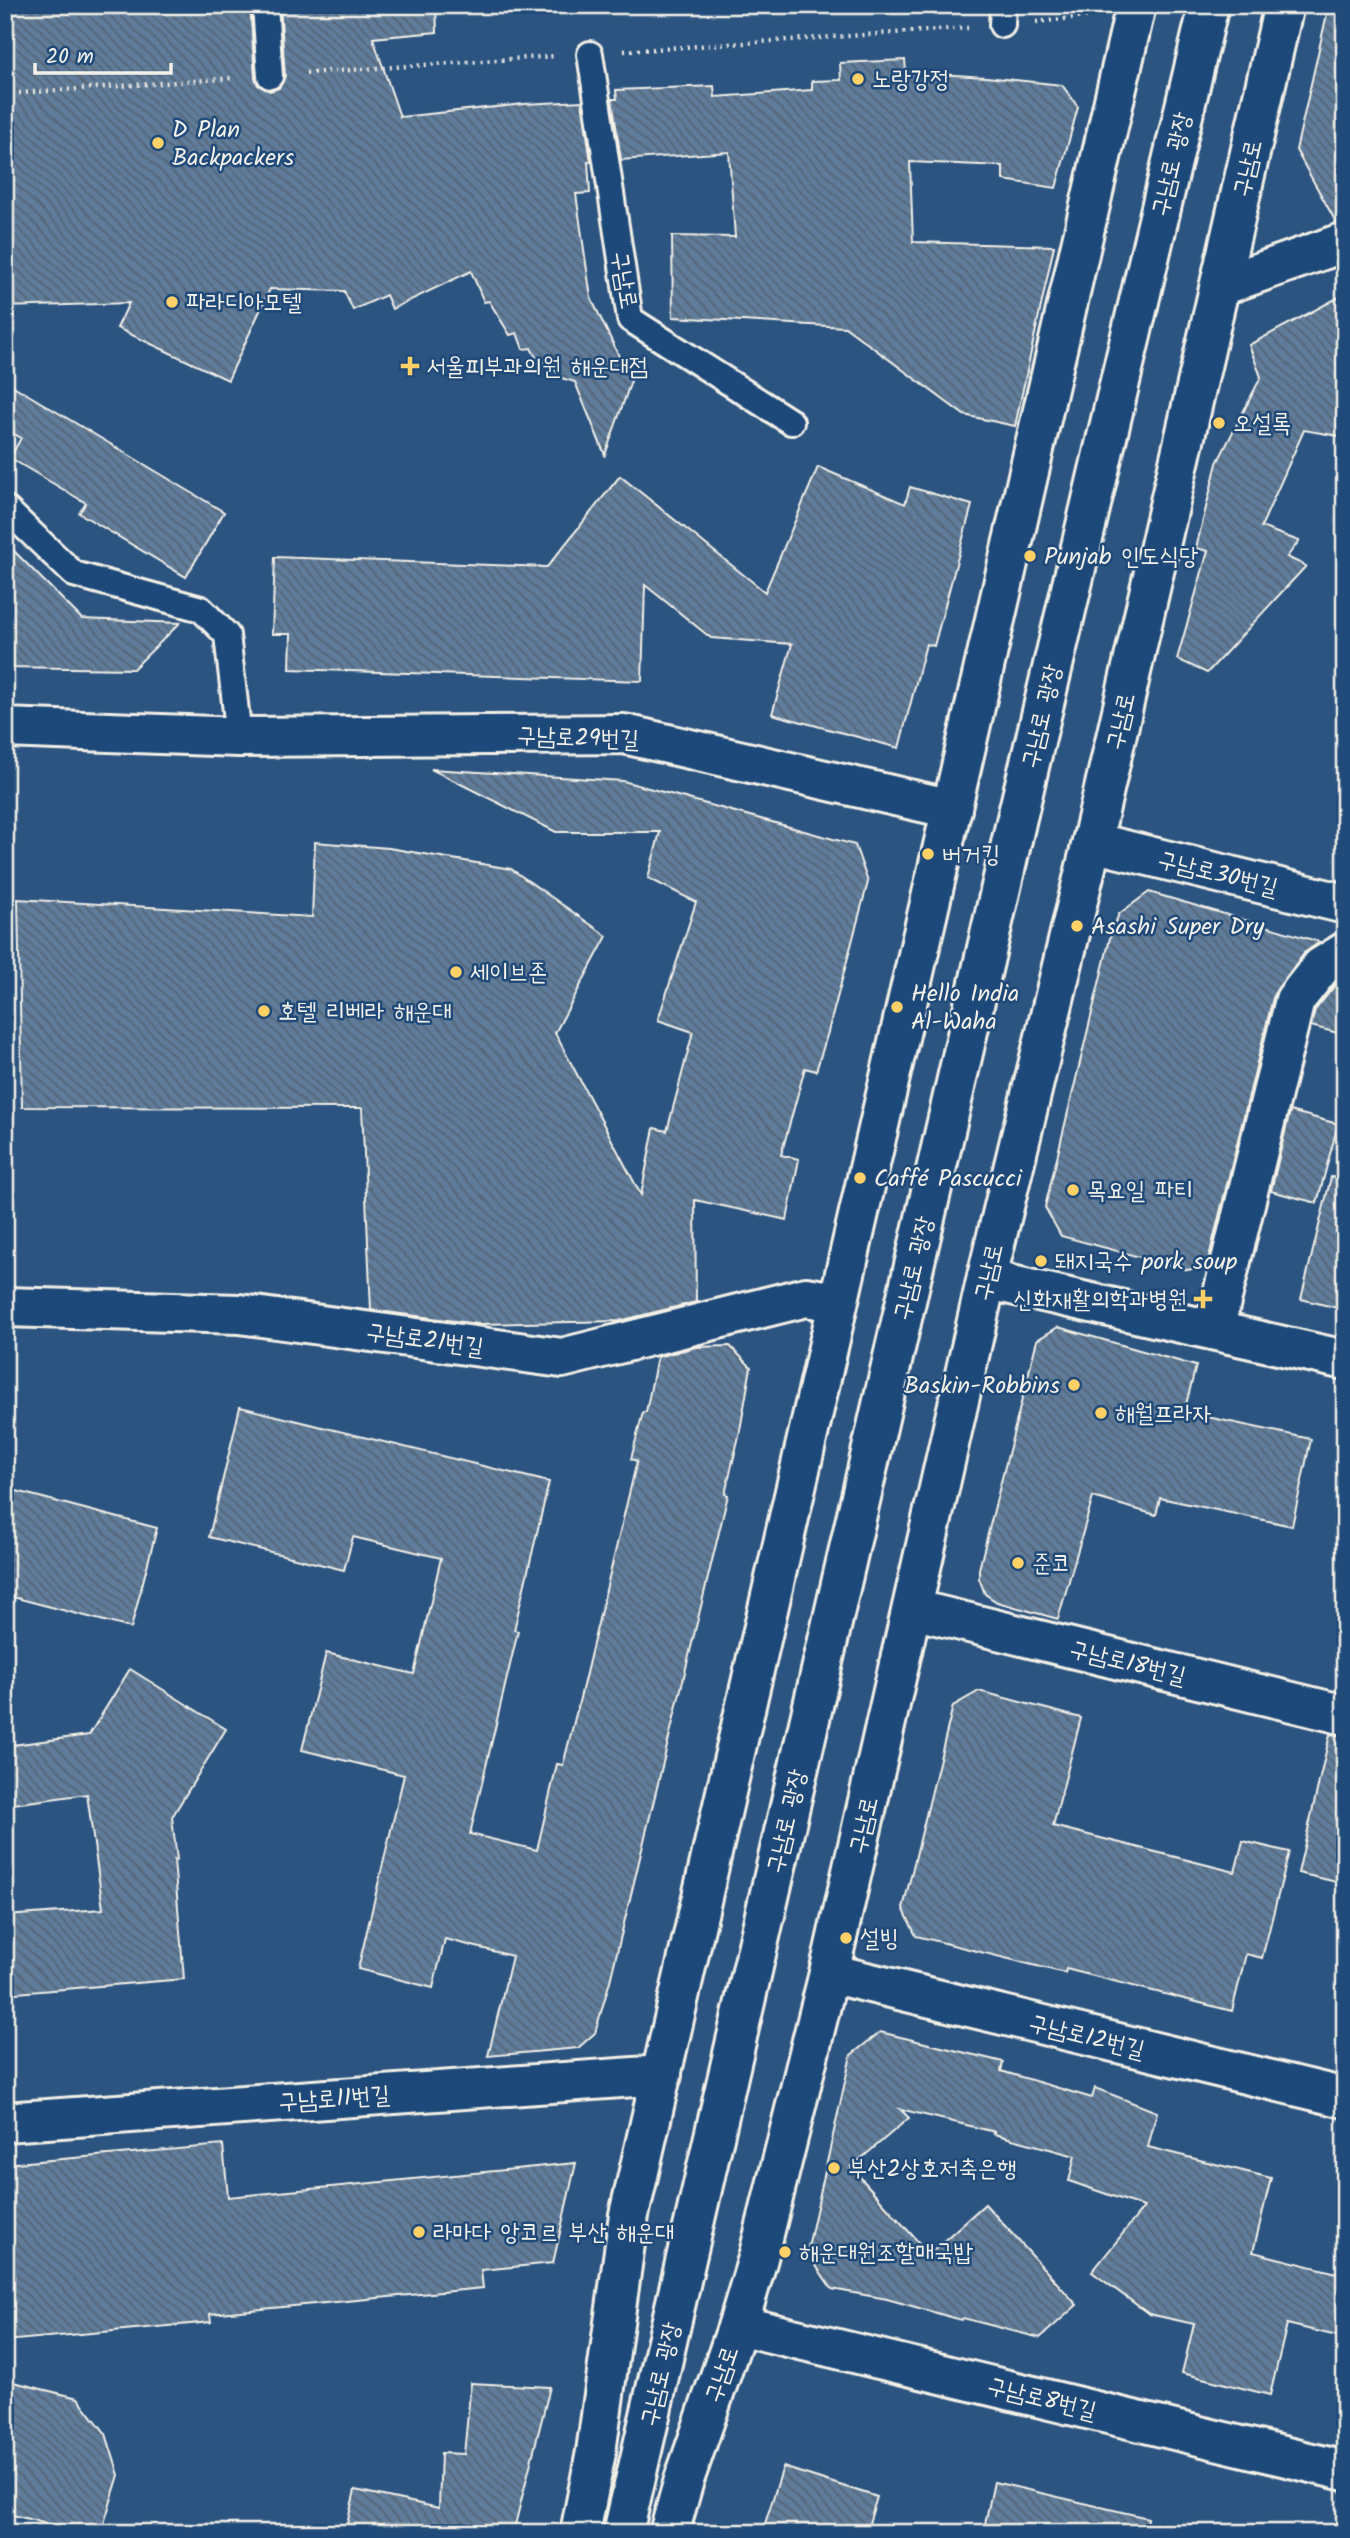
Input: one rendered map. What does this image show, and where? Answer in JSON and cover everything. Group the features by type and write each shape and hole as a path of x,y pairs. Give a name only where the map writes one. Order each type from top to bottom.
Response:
{"street":[{"path":"580,2533 613,2344 629,2215 1136,5"},
{"name":"구남로 광장","path":"623,2533 1016,822 1209,5"},
{"name":"구남로","path":"669,2533 758,2258 829,1973 987,1277 1092,842 1284,5"},
{"path":"1221,286 1345,242"},
{"name":"구남로29번길","path":"5,728 239,737 624,734 952,809"},
{"name":"구남로30번길","path":"1092,842 1345,904"},
{"path":"1213,1330 1295,1000 1321,967 1345,952"},
{"path":"987,1277 1007,1284 1345,1360"},
{"name":"구남로21번길","path":"5,1307 240,1314 562,1358 806,1297 837,1302"},
{"name":"구남로18번길","path":"912,1609 1345,1715"},
{"name":"구남로12번길","path":"829,1973 1345,2098"},
{"name":"구남로11번길","path":"5,2122 662,2075"},
{"name":"구남로8번길","path":"738,2325 1345,2471"},
{"path":"613,2344 634,2359 661,2368 694,2375 723,2369"}],"lane":[{"path":"265,5 270,76"},
{"name":"구남로","path":"590,54 630,319 791,422"},
{"path":"5,508 74,574 201,610 227,635 239,737"}],"building":[{"path":"5,5 250,5 255,78 258,85 270,91 279,88 285,76 280,5 436,5 437,32 373,38 400,117 582,101 591,162 588,162 590,193 576,194 591,298 631,381 605,455 575,382 561,378 549,362 539,363 531,348 523,349 517,333 510,335 489,301 484,302 471,271 392,309 386,295 353,310 344,291 270,289 228,380 117,328 129,303 5,307"},
{"path":"1329,5 1345,5 1345,221 1336,222 1296,150"},
{"path":"905,60 906,72 1062,85 1078,107 1056,188 1003,180 1003,166 910,162 913,242 1054,246 1015,426 964,415 845,327 673,317 672,236 735,237 729,152 621,160 612,99 617,99 616,90 714,86 715,97 812,90 812,81 841,80 840,63"},
{"path":"1345,294 1345,419 1339,436 1304,430 1261,527 1299,541 1287,557 1306,566 1207,673 1177,659 1208,551 1196,548 1217,463 1261,377 1249,345"},
{"path":"5,381 224,512 186,577 79,513 86,503 10,458 21,438 5,429"},
{"path":"818,467 905,504 910,487 972,505 934,646 926,644 899,748 772,714 792,644 711,638 645,585 642,681 290,669 291,634 272,634 275,557 547,567 620,476 765,592"},
{"path":"5,542 82,619 180,623 133,669 5,667"},
{"path":"431,769 623,781 855,845 868,882 816,1071 805,1068 781,1155 799,1159 787,1220 695,1200 696,1302 619,1321 478,1324 371,1310 362,1108 22,1107 18,899 312,917 315,842 389,848 511,869 607,936 555,1033 641,1195 654,1128 667,1131 693,1032 658,1020 696,902 648,878 660,832 556,832"},
{"path":"1149,892 1320,942 1304,953 1274,994 1207,1265 1188,1270 1061,1236 1045,1207 1111,934 1119,914"},
{"path":"1345,980 1345,1035 1311,1026 1315,1010 1336,984"},
{"path":"1290,1111 1338,1124 1317,1203 1271,1191"},
{"path":"1331,1177 1345,1179 1345,1310 1301,1299"},
{"path":"1058,1327 1196,1366 1184,1412 1311,1439 1292,1526 1160,1498 1156,1515 1093,1497 1058,1619 997,1602 985,1594 979,1578 979,1569 1037,1340"},
{"path":"730,1346 751,1367 725,1494 728,1495 595,2033 578,2048 488,2056 512,1956 445,1939 433,1988 358,1969 404,1775 302,1750 326,1653 414,1674 441,1558 353,1537 344,1570 209,1537 240,1407 549,1482 514,1630 518,1631 470,1834 537,1850 557,1764 563,1765 580,1698 637,1461 631,1459 643,1412 646,1412 657,1357 696,1347"},
{"path":"5,1488 157,1528 131,1628 5,1595"},
{"path":"130,1669 226,1729 172,1817 184,1979 5,1994 5,1916 103,1909 87,1794 5,1805 5,1746 89,1735"},
{"path":"979,1691 1081,1718 1053,1826 1235,1872 1243,1841 1289,1852 1262,1958 1246,1954 1232,2011 1066,1969 1065,1973 916,1936 903,1908 953,1706"},
{"path":"1330,1734 1345,1736 1345,1884 1298,1873"},
{"path":"880,2032 1003,2062 1001,2071 1092,2098 1095,2088 1157,2112 1148,2147 1271,2178 1253,2252 1345,2275 1345,2338 1287,2324 1270,2395 1182,2373 1194,2324 1149,2314 1092,2272 1144,2207 1069,2181 1075,2156 994,2134 995,2132 900,2109 909,2118 851,2167 929,2254 985,2204 1077,2305 1040,2338 887,2299 832,2289 808,2254 808,2247 851,2055"},
{"path":"223,2145 228,2197 576,2163 553,2263 481,2270 483,2288 210,2314 211,2322 5,2341 5,2164"},
{"path":"5,2380 78,2398 106,2434 119,2475 101,2533 83,2533 5,2513"},
{"path":"471,2383 550,2387 513,2533 345,2533 355,2490 439,2508 441,2453 464,2454"},
{"path":"783,2467 877,2497 866,2533 762,2533"},
{"path":"994,2482 1148,2518 1146,2533 983,2533"}],"place":[{"name":"노랑강정","path":"858,79"},
{"name":"D Plan Backpackers","path":"158,143"},
{"name":"파라디아모텔","path":"172,302"},
{"name":"서울피부과의원 해운대점","path":"410,366"},
{"name":"오설록","path":"1219,423"},
{"name":"Punjab 인도식당","path":"1030,556"},
{"name":"버거킹","path":"928,854"},
{"name":"Asashi Super Dry","path":"1077,926"},
{"name":"세이브존","path":"456,972"},
{"name":"Hello India Al-Waha","path":"897,1007"},
{"name":"호텔 리베라 해운대","path":"264,1011"},
{"name":"Caffé Pascucci","path":"860,1178"},
{"name":"목요일 파티","path":"1073,1190"},
{"name":"돼지국수 pork soup","path":"1041,1261"},
{"name":"신화재활의학과병원","path":"1203,1299"},
{"name":"Baskin-Robbins","path":"1074,1385"},
{"name":"해월프라자","path":"1101,1413"},
{"name":"준코","path":"1018,1563"},
{"name":"설빙","path":"846,1938"},
{"name":"부산2상호저축은행","path":"834,2168"},
{"name":"라마다 앙코르 부산 해운대","path":"419,2232"},
{"name":"해운대원조할매국밥","path":"785,2252"}]}
